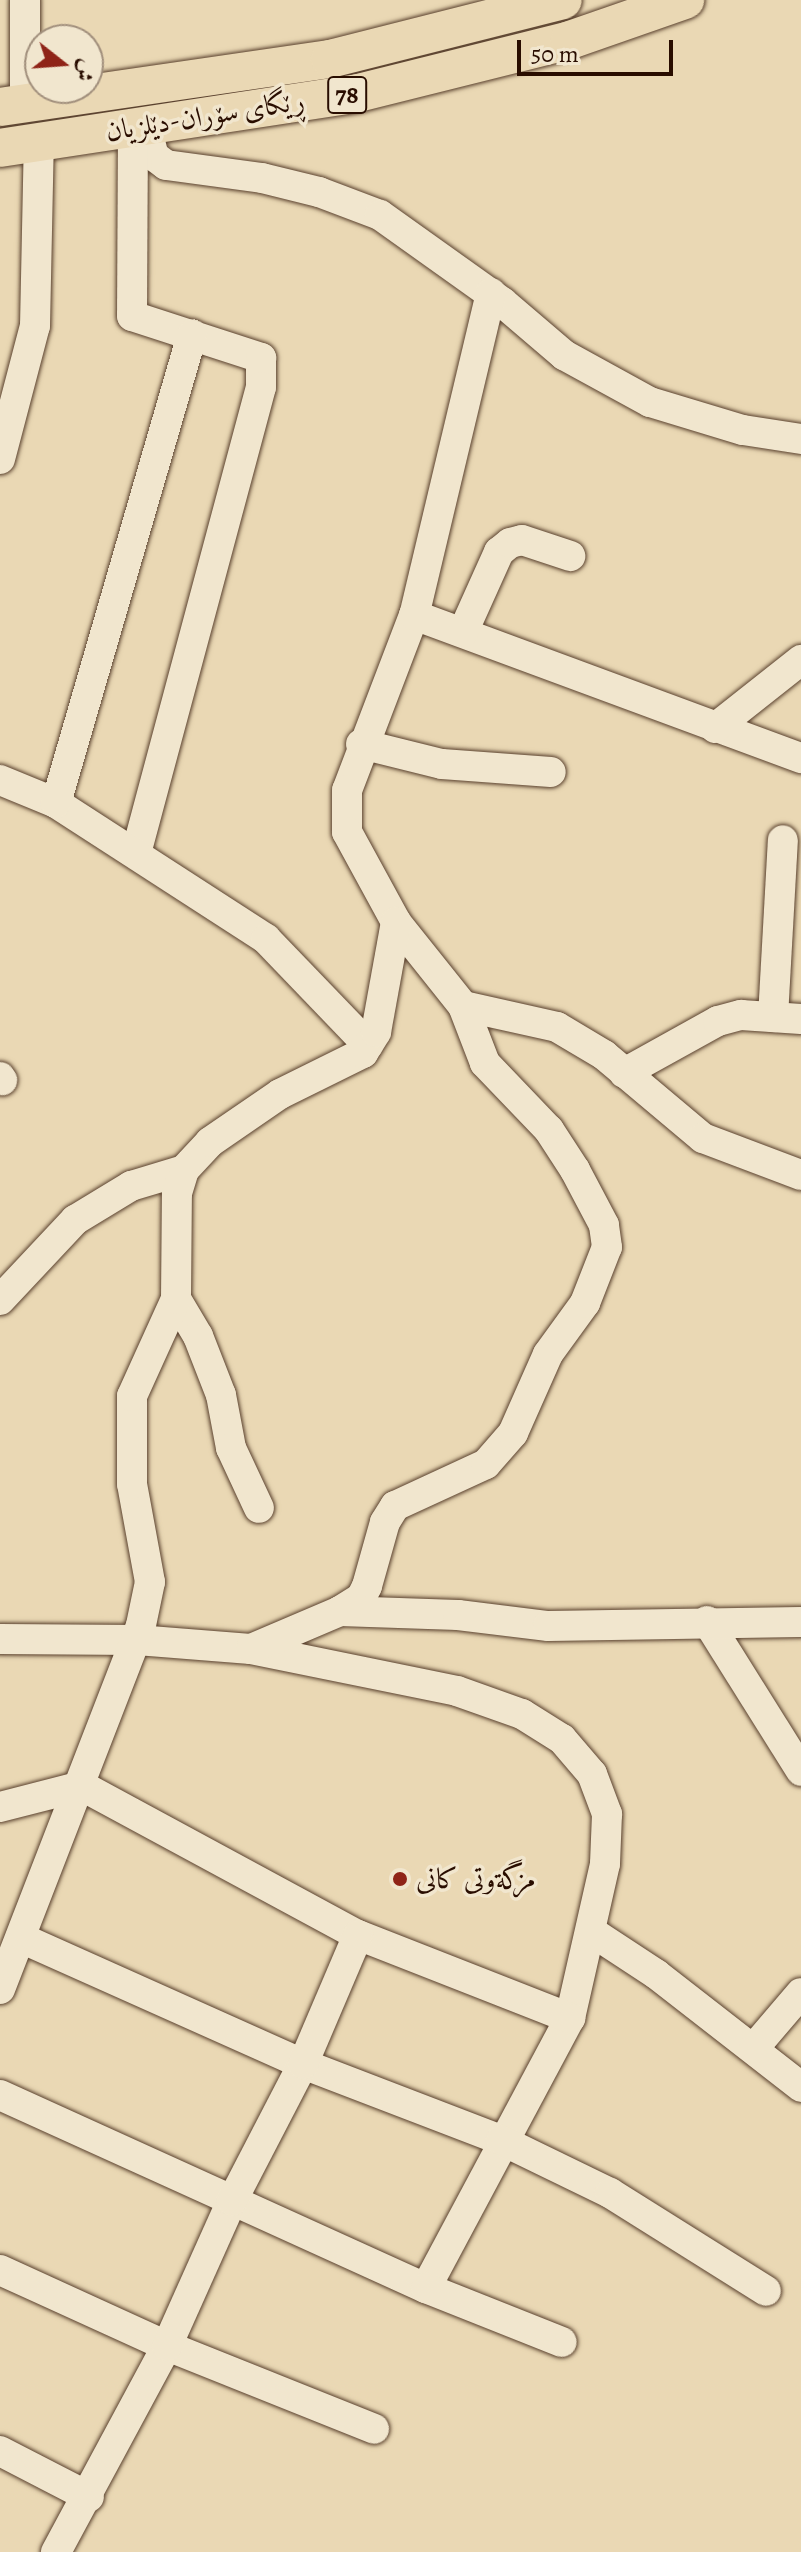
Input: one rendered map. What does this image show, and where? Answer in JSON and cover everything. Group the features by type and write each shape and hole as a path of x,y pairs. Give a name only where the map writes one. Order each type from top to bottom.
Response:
{"main road":[{"name":"ڕێگای سۆران-دێلزیان","path":"0,148 140,126 278,87 330,59 563,0"},
{"name":"ڕێگای سۆران-دێلزیان","path":"13,106 278,87 333,97 570,40 685,0"},
{"path":"330,59 326,79 333,97"}],"street":[{"path":"13,106 25,0"},
{"path":"140,126 154,156 166,165 262,178 319,192 380,215 491,293 564,355 650,402 743,430 801,439"},
{"path":"136,852 261,387 261,358 132,316 140,126"},
{"path":"0,459 35,326 39,141"},
{"path":"251,1649 340,1611 361,1598 385,1522 395,1506 486,1464 513,1433 548,1354 585,1303 607,1247 604,1225 575,1170 549,1130 485,1063 463,1006 396,922 347,832 347,790 361,744 414,615 491,293"},
{"path":"56,803 192,334"},
{"path":"463,632 499,552 510,543 522,540 570,556"},
{"path":"414,615 801,758"},
{"path":"715,728 801,660"},
{"path":"361,744 442,764 551,772"},
{"path":"0,780 56,803 266,939 368,1045"},
{"path":"624,1073 718,1021 787,1018 783,840"},
{"path":"0,1989 137,1640 150,1582 132,1484 132,1396 176,1299 177,1193 184,1170 210,1142 257,1110 342,1067 368,1045 376,1032 396,922"},
{"path":"463,1006 557,1027 624,1073 703,1138 801,1175"},
{"path":"0,1300 75,1220 131,1186 184,1170"},
{"path":"176,1299 198,1336 221,1395 231,1448 259,1508"},
{"path":"340,1611 458,1615 548,1626 707,1621 801,1622"},
{"path":"707,1621 801,1771"},
{"path":"0,1639 137,1640 251,1649 457,1691 522,1714 562,1739 592,1774 607,1814 605,1864 570,2018 501,2140 426,2288"},
{"path":"0,1807 82,1786 358,1935 570,2018"},
{"path":"592,1932 754,2048 801,2087"},
{"path":"56,2552 89,2497 167,2346 232,2201 303,2064 358,1935"},
{"path":"21,1938 303,2064 501,2140 610,2193 766,2291"},
{"path":"754,2048 801,1993"},
{"path":"0,2095 426,2288 562,2342"},
{"path":"0,2270 167,2346 374,2429"},
{"path":"0,2451 89,2497"}],"place":[{"name":"مزگةوتی کانی","path":"400,1879"}]}
